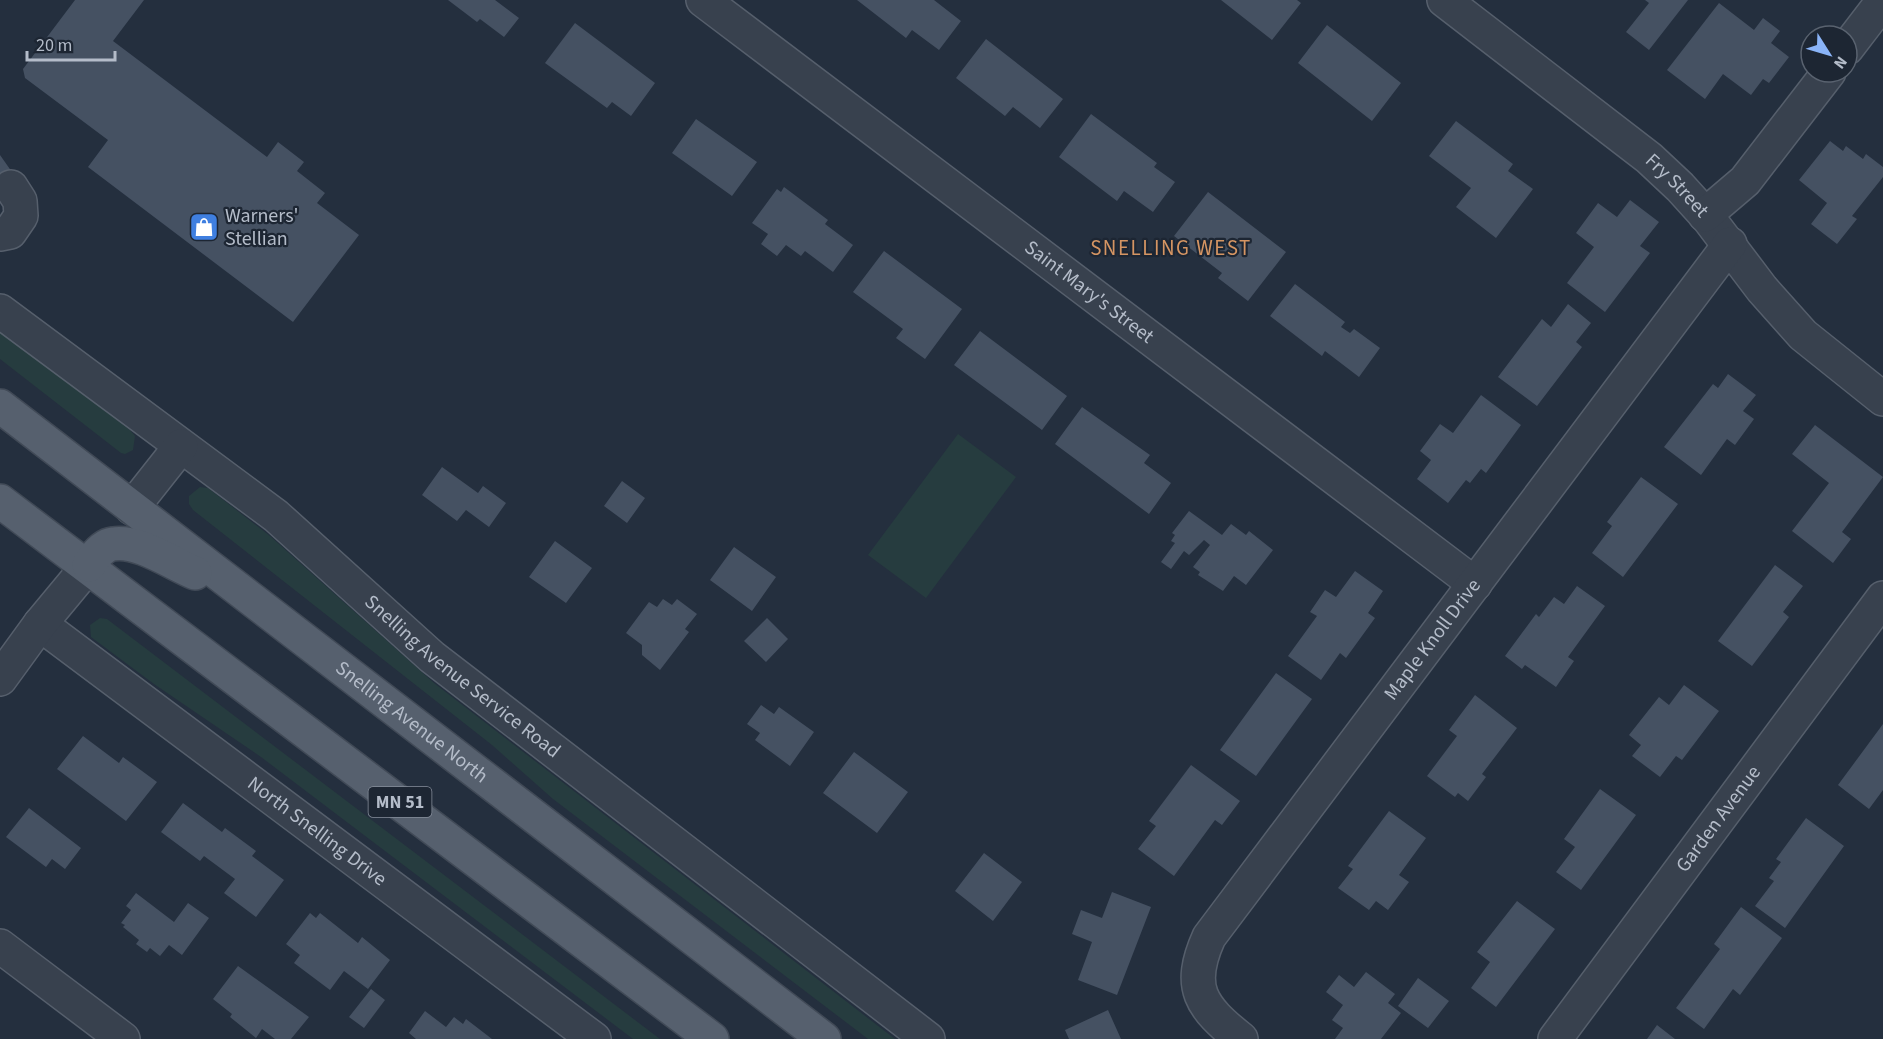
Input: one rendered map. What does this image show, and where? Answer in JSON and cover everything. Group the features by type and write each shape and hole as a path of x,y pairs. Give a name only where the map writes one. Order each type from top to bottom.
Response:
{"main road":[{"name":"Snelling Avenue North","path":"0,406 824,1039"},
{"name":"MN 51","path":"0,501 89,565 712,1039"},
{"path":"89,565 96,554 111,544 124,544 203,576 228,582"}],"street":[{"name":"Saint Mary's Street","path":"703,0 1475,584"},
{"name":"Fry Street","path":"1443,0 1649,158 1705,215 1730,244 1762,289 1803,335 1883,399"},
{"path":"1859,32 1883,1"},
{"path":"1705,215 1745,181 1820,84"},
{"path":"0,234 10,232 21,216 20,201 11,187"},
{"name":"Maple Knoll Drive","path":"1241,1039 1215,1019 1203,1001 1198,980 1199,959 1209,937 1730,244"},
{"name":"Snelling Avenue Service Road","path":"0,311 306,540 432,657 928,1039"},
{"path":"132,508 181,446"},
{"path":"0,679 40,624 89,565"},
{"name":"Garden Avenue","path":"1555,1039 1883,598"},
{"name":"North Snelling Drive","path":"40,624 594,1039"},
{"path":"0,946 123,1039"}],"green space":[{"path":"0,329 130,430 135,436 133,450 125,454 121,453 0,359"},
{"path":"958,434 1016,477 926,598 868,555"},
{"path":"200,487 208,488 270,536 434,683 895,1039 868,1039 553,799 492,745 193,510 189,504 189,496"},
{"path":"100,618 107,619 660,1039 633,1039 261,757 154,684 91,637 90,625"}],"building":[{"path":"75,0 144,0 113,41 267,157 278,142 304,162 297,171 325,193 317,203 359,235 293,322 88,167 108,140 25,78 23,69"},
{"path":"448,0 495,0 519,18 504,37 480,19 477,22"},
{"path":"857,0 934,0 961,21 939,50 912,30 906,38"},
{"path":"1221,0 1297,0 1301,3 1272,40"},
{"path":"1645,0 1688,0 1649,50 1626,32 1649,3"},
{"path":"1719,3 1754,30 1763,18 1780,31 1771,43 1789,57 1769,83 1763,79 1751,95 1723,74 1705,99 1667,70"},
{"path":"575,23 655,83 631,116 612,102 607,108 545,63"},
{"path":"1327,25 1401,83 1372,121 1298,63"},
{"path":"986,39 1063,99 1040,128 1013,107 1005,116 956,78"},
{"path":"1091,114 1157,163 1154,167 1175,182 1153,212 1124,191 1117,201 1059,157"},
{"path":"696,119 757,162 732,196 672,153"},
{"path":"1456,121 1513,164 1508,171 1533,189 1496,238 1456,207 1471,188 1429,156"},
{"path":"1830,141 1843,151 1846,146 1863,159 1866,154 1883,167 1883,177 1852,216 1857,219 1837,244 1811,224 1827,203 1799,180"},
{"path":"0,155 19,182 0,195"},
{"path":"784,187 828,220 825,224 853,245 833,272 805,251 801,256 786,245 777,256 761,244 768,234 752,223 777,189 781,192"},
{"path":"1208,192 1286,252 1248,301 1218,278 1222,273 1174,236"},
{"path":"1630,200 1659,222 1640,246 1650,253 1605,312 1567,283 1594,247 1576,233 1598,203 1617,217"},
{"path":"884,251 962,309 925,359 896,338 903,329 853,292"},
{"path":"1295,284 1345,322 1341,327 1350,333 1354,329 1380,348 1359,377 1325,351 1322,356 1270,316"},
{"path":"1568,304 1591,323 1576,342 1582,347 1537,406 1498,377 1542,319 1551,327"},
{"path":"980,331 1067,396 1042,430 954,365"},
{"path":"1728,374 1756,395 1743,411 1754,419 1735,445 1727,439 1701,475 1664,447 1713,384 1718,388"},
{"path":"1481,395 1521,425 1486,473 1481,469 1470,483 1466,480 1448,503 1417,479 1431,460 1420,451 1440,424 1453,433"},
{"path":"1082,407 1150,455 1144,463 1171,483 1149,514 1055,444"},
{"path":"1815,425 1883,477 1842,532 1851,539 1833,563 1792,531 1829,483 1792,454"},
{"path":"442,467 478,493 483,486 506,503 489,527 466,510 457,521 422,495"},
{"path":"1641,477 1678,504 1623,577 1592,553 1612,526 1607,522"},
{"path":"622,481 645,498 627,523 604,506"},
{"path":"1189,511 1222,535 1231,524 1246,535 1249,531 1273,550 1246,585 1234,576 1223,591 1198,575 1200,572 1193,567 1210,545 1204,540 1189,555 1184,551 1171,569 1161,562 1175,543 1171,541 1175,535 1172,533"},
{"path":"555,541 592,568 566,603 529,577"},
{"path":"734,547 776,577 752,611 710,580"},
{"path":"1775,565 1803,586 1783,612 1789,617 1752,666 1718,641"},
{"path":"1355,571 1383,591 1368,613 1375,618 1346,658 1340,653 1321,680 1288,656 1317,616 1310,612 1325,590 1336,597"},
{"path":"1577,586 1605,606 1568,657 1574,661 1556,687 1525,665 1522,669 1505,656 1536,614 1539,617 1554,597 1564,604"},
{"path":"663,599 672,605 677,599 697,614 685,629 689,632 660,670 642,655 642,645 626,633 649,602 657,607"},
{"path":"767,618 788,639 766,662 744,641"},
{"path":"1276,673 1312,699 1256,776 1220,750"},
{"path":"1684,685 1719,711 1682,760 1676,756 1660,777 1632,756 1641,745 1629,735 1659,697 1669,705"},
{"path":"1475,695 1517,728 1482,774 1486,777 1468,801 1458,793 1455,797 1427,776 1457,736 1449,730"},
{"path":"761,705 774,714 779,707 814,732 790,766 755,740 760,733 747,724"},
{"path":"1883,724 1883,790 1869,809 1838,785"},
{"path":"83,736 119,763 123,757 157,782 126,821 57,769"},
{"path":"854,752 908,792 877,833 823,793"},
{"path":"1191,765 1240,801 1222,825 1215,820 1174,876 1138,849 1156,826 1149,821"},
{"path":"1600,789 1636,815 1581,890 1556,872 1575,847 1564,839"},
{"path":"183,803 222,832 225,828 256,851 252,856 284,880 256,917 224,893 235,879 204,856 200,861 161,832"},
{"path":"29,808 81,848 65,869 52,859 46,867 6,837"},
{"path":"1389,811 1426,838 1399,875 1409,882 1388,910 1376,901 1369,910 1338,888 1353,869 1348,866"},
{"path":"1806,818 1844,846 1785,928 1755,906 1774,881 1769,878 1781,862 1776,859"},
{"path":"984,853 1022,882 993,921 955,891"},
{"path":"1112,892 1151,907 1117,995 1078,980 1092,942 1072,934 1081,910 1102,918"},
{"path":"136,893 174,922 188,903 209,918 182,955 169,945 160,956 150,948 147,952 136,944 139,940 123,927 125,925 121,923 131,910 126,906"},
{"path":"1517,901 1555,929 1496,1007 1471,988 1490,962 1477,952"},
{"path":"1741,907 1782,938 1740,995 1733,989 1704,1029 1676,1008 1720,949 1714,944"},
{"path":"310,913 316,918 320,913 358,943 362,937 390,960 368,989 344,971 330,990 294,963 300,955 286,944"},
{"path":"238,966 309,1017 291,1039 275,1039 262,1029 256,1038 230,1017 232,1014 213,999"},
{"path":"1366,972 1395,994 1388,1003 1401,1013 1381,1039 1335,1039 1343,1028 1332,1020 1343,1005 1326,992 1339,975 1354,987"},
{"path":"1418,978 1449,1001 1428,1028 1398,1006"},
{"path":"371,989 385,1000 364,1028 349,1017"},
{"path":"1108,1010 1121,1039 1069,1039 1065,1030"},
{"path":"425,1011 446,1027 454,1017 463,1024 466,1019 492,1039 416,1039 409,1033"},
{"path":"1657,1025 1675,1039 1647,1039"}],"place":[{"name":"Warners' Stellian","path":"204,227"}],"district":[{"name":"SNELLING WEST","path":"1171,248"}]}
